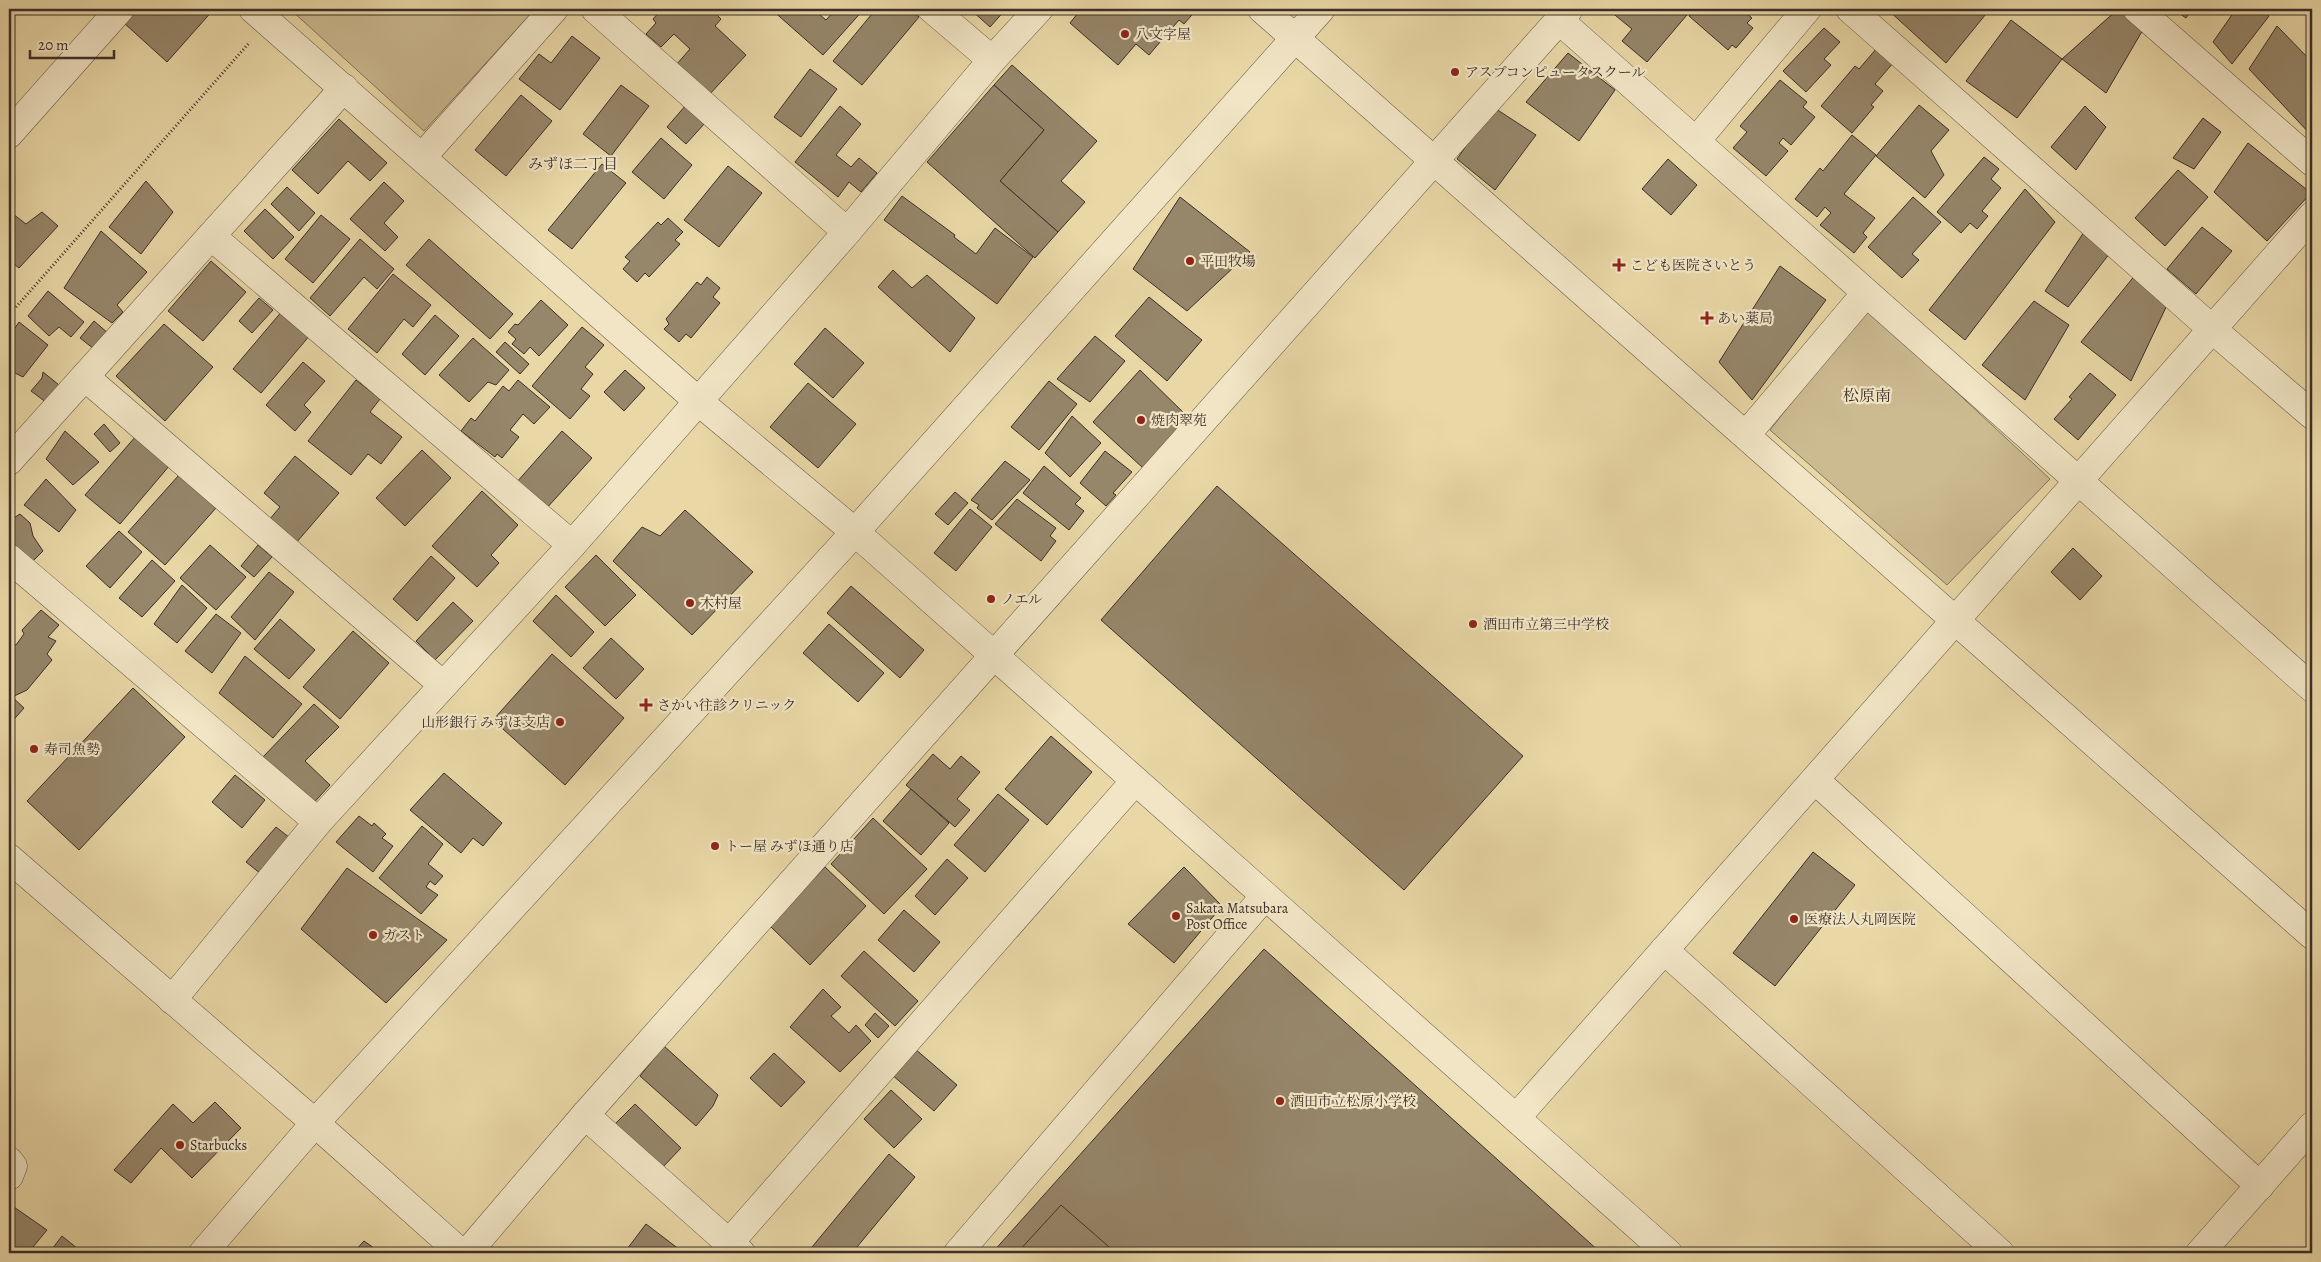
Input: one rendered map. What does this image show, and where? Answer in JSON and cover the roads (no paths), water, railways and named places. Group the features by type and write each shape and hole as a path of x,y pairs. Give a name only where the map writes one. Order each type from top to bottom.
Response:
{"street":[{"path":"9,134 120,9"},
{"path":"423,156 554,9"},
{"path":"595,9 847,232"},
{"path":"932,9 992,60"},
{"path":"172,1000 318,822 572,545 847,232 992,60 1039,9"},
{"path":"1262,9 2312,935"},
{"path":"203,1253 315,1123 855,532 1321,9"},
{"path":"1696,141 1807,9"},
{"path":"1850,9 2312,415"},
{"path":"2137,9 2312,162"},
{"path":"467,1253 585,1115 1564,14 1696,141 2312,688"},
{"path":"260,15 423,156 698,400 855,532 1668,1253"},
{"path":"9,461 344,88"},
{"path":"1516,1118 2312,216"},
{"path":"211,236 572,545"},
{"path":"1746,435 1866,293"},
{"path":"85,377 443,685"},
{"path":"9,558 318,822"},
{"path":"1815,780 2260,1186"},
{"path":"585,1115 735,1248 1135,781"},
{"path":"9,858 315,1123 461,1253"},
{"path":"958,1253 1265,896"},
{"path":"1664,950 2000,1253"},
{"path":"2200,1253 2312,1126"},
{"path":"9,1161 12,1166 9,1176"}],"place":[{"name":"八文字屋","path":"1125,34"},
{"name":"アスプコンピュータスクール","path":"1455,72"},
{"name":"平田牧場","path":"1190,261"},
{"name":"こども医院さいとう","path":"1619,265"},
{"name":"あい薬局","path":"1707,318"},
{"name":"焼肉翠苑","path":"1141,420"},
{"name":"ノエル","path":"991,599"},
{"name":"木村屋","path":"690,603"},
{"name":"酒田市立第三中学校","path":"1473,624"},
{"name":"さかい往診クリニック","path":"646,705"},
{"name":"山形銀行 みずほ支店","path":"560,722"},
{"name":"寿司魚勢","path":"34,749"},
{"name":"トー屋 みずほ通り店","path":"715,846"},
{"name":"Sakata Matsubara Post Office","path":"1176,916"},
{"name":"医療法人丸岡医院","path":"1794,919"},
{"name":"ガスト","path":"373,935"},
{"name":"酒田市立松原小学校","path":"1280,1101"},
{"name":"Starbucks","path":"180,1145"}],"district":[{"name":"みずほ二丁目","path":"573,164"},
{"name":"松原南","path":"1867,395"}]}
